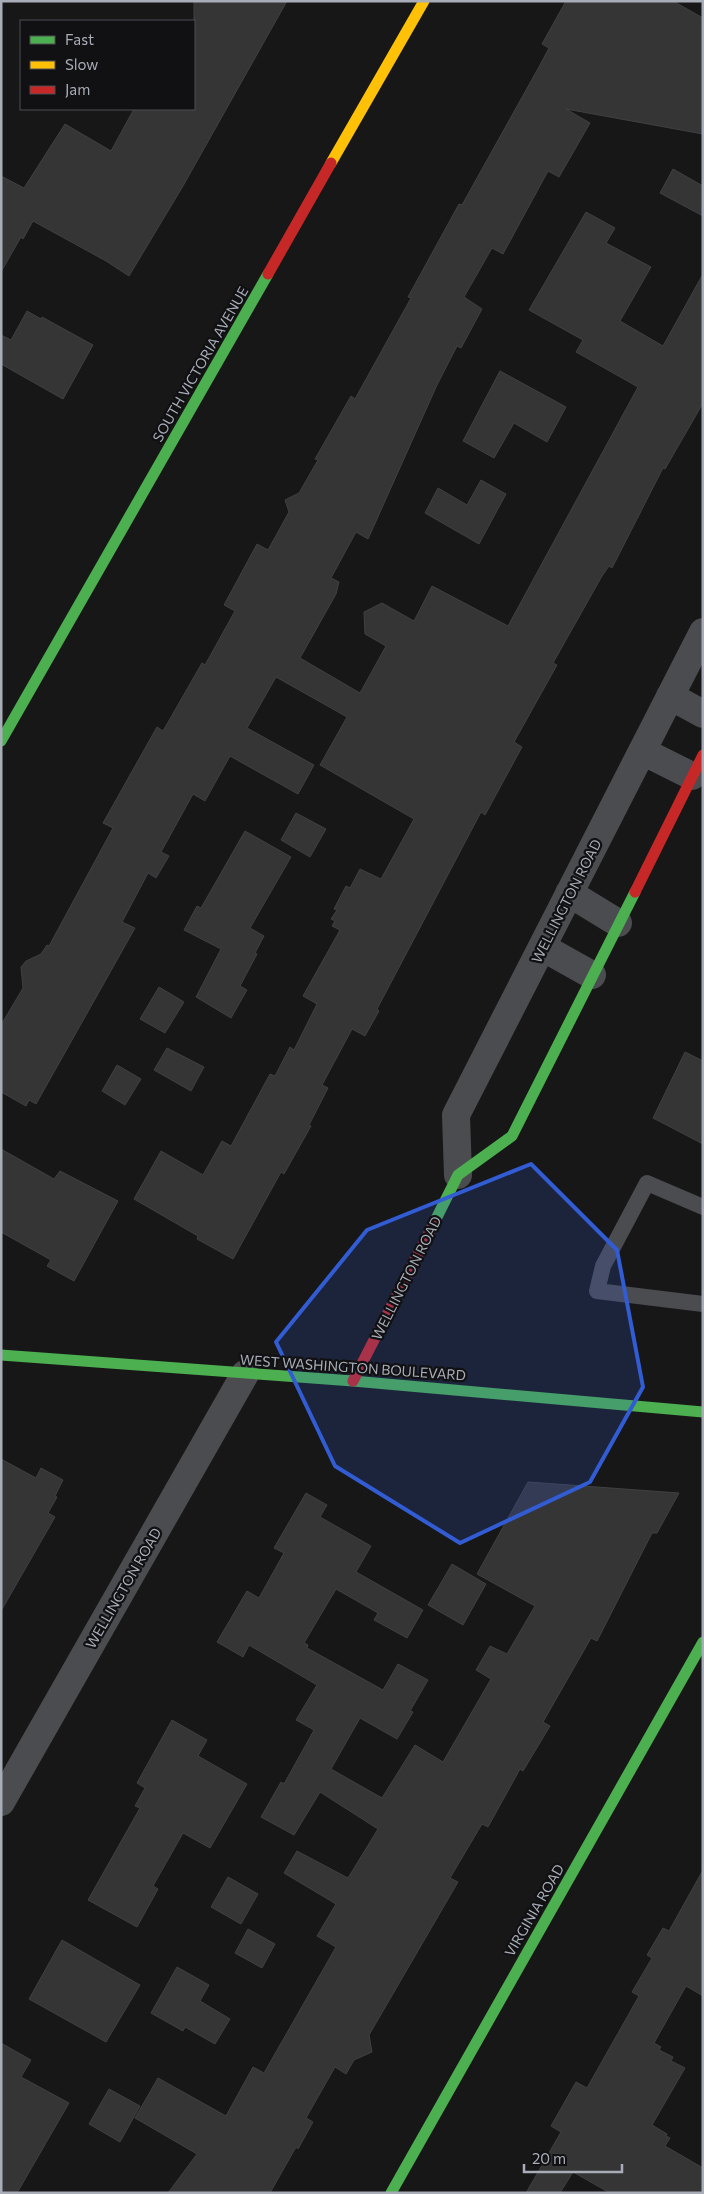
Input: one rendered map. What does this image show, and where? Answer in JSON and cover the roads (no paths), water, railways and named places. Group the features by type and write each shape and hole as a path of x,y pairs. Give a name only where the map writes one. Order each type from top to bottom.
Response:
{"street":[{"name":"SOUTH VICTORIA AVENUE","path":"1,741 424,1"},
{"name":"WELLINGTON ROAD","path":"458,1175 456,1115 703,632"},
{"path":"670,696 703,714"},
{"path":"642,751 697,766"},
{"name":"WELLINGTON ROAD","path":"354,1381 458,1175 512,1136 697,766"},
{"path":"569,893 618,923"},
{"path":"542,947 592,975"},
{"name":"WEST WASHINGTON BOULEVARD","path":"1,1355 354,1381 703,1412"},
{"name":"WELLINGTON ROAD","path":"1,1802 245,1374"},
{"name":"VIRGINIA ROAD","path":"391,2193 703,1642"}],"lane":[{"path":"703,1207 647,1183 603,1266 597,1291 703,1304"}]}
